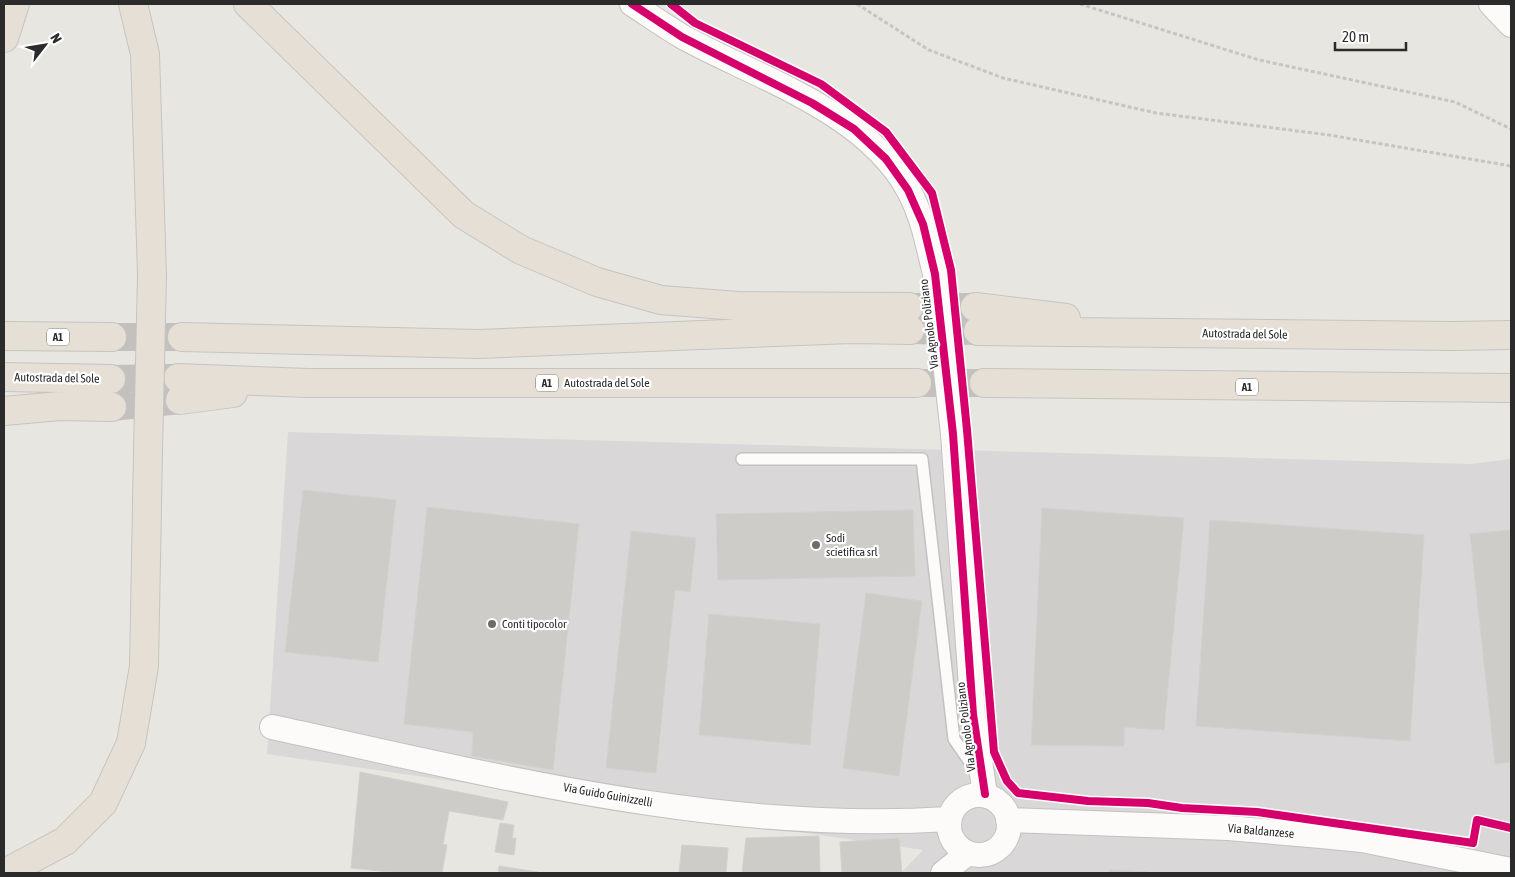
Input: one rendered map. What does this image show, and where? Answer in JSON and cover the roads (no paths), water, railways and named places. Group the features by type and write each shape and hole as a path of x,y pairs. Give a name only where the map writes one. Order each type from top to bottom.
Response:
{"highway":[{"path":"4,38 15,4"},
{"path":"5,873 65,841 103,803 132,743 144,666 152,275 144,54 133,4"},
{"path":"182,337 479,344 851,329 910,319 661,300 597,282 520,250 464,215 248,4"},
{"name":"Autostrada del Sole","path":"977,319 1202,334 1511,335"},
{"name":"A1","path":"4,336 112,337"},
{"name":"Autostrada del Sole","path":"4,377 111,379"},
{"name":"Autostrada del Sole","path":"179,389 308,383 917,383"},
{"name":"A1","path":"984,383 1511,388"},
{"path":"4,411 60,406 112,408"}],"street":[{"name":"Via Agnolo Poliziano","path":"632,4 682,36 804,99 854,129 886,159 908,190 923,224 935,274 953,434 974,714 984,789"},
{"path":"1491,4 1511,25"},
{"name":"Via Guido Guinizzelli","path":"272,727 471,770 654,803 720,811 852,822 949,819"},
{"path":"984,789 1002,806 1008,820 1006,837 998,848 982,855 968,853 954,842 948,826 949,819 959,802 984,789"},
{"name":"Via Baldanzese","path":"1008,820 1228,828 1362,840 1511,870"},
{"path":"943,873 968,853"}],"lane":[{"path":"742,458 922,459 954,739 984,789"}],"tunnel":[{"path":"909,307 975,307"},
{"path":"910,330 978,331"},
{"path":"112,337 182,337"},
{"path":"111,379 174,378"},
{"path":"917,383 984,383"},
{"path":"112,407 180,400"}],"place":[{"name":"Sodi scietifica srl","path":"816,545"},
{"name":"Conti tipocolor","path":"492,624"}]}
